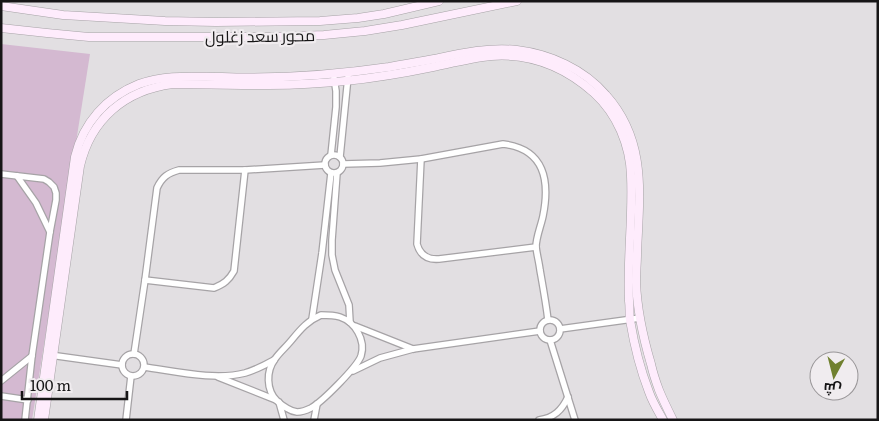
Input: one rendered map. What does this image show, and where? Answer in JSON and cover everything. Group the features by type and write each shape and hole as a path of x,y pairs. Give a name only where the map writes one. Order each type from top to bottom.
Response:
{"street":[{"name":"محور سعد زغلول","path":"1,6 63,15 165,21 311,21 384,14 439,1"},
{"name":"محور سعد زغلول","path":"1,28 89,37 273,37 364,31 516,1"},
{"path":"38,420 80,166 90,137 108,113 119,104 132,96 150,89 173,84 235,86 334,78 349,72 475,51 504,49 546,56 587,76 605,93 625,122 634,144 639,173 636,281 640,318 658,389 673,420"},
{"path":"334,78 347,81 420,70 489,56 518,57 544,62 570,74 582,82 600,99 618,124 628,149 631,177 628,281 630,320 638,357 649,393 663,420"},
{"path":"340,157 331,155 325,160 326,169 334,173 342,170 343,164 340,157 349,72"},
{"path":"331,155 336,107 334,78"},
{"path":"343,164 421,159 503,144 514,145 535,158 540,165 546,185 546,196 536,247 548,320"},
{"path":"421,159 417,244 424,257 439,260 536,247"},
{"path":"134,354 146,280 157,188 165,175 179,170 245,170 325,165"},
{"path":"146,280 214,288 230,278 234,270 245,170"},
{"path":"312,319 334,173"},
{"path":"216,376 278,401 292,411 300,412 317,404 357,364 361,356 361,339 352,324 349,306 335,270 332,255 334,173"},
{"path":"1,174 44,179 54,187 56,193 32,356 25,420"},
{"path":"17,176 36,202 50,232"},
{"path":"144,367 216,376 246,373 261,368 274,360 304,326 312,319 321,315 341,317 352,324 413,349"},
{"path":"560,329 640,318"},
{"path":"548,320 557,323 560,329 557,337 550,340 544,339 540,332 541,325 548,320"},
{"path":"349,373 380,358 413,349 540,332"},
{"path":"550,340 575,420"},
{"path":"134,354 138,355 142,360 144,367 138,375 131,376 125,372 122,365 125,357 134,354"},
{"path":"50,355 122,365"},
{"path":"44,420 50,355"},
{"path":"1,381 32,356"},
{"path":"274,360 269,376 269,387 278,401 284,420"},
{"path":"126,420 131,376"},
{"path":"1,396 28,400"},
{"path":"540,420 558,413 568,397"},
{"path":"314,420 317,404"}],"shaded area":[{"path":"1,44 90,54 32,420 1,420"}]}
